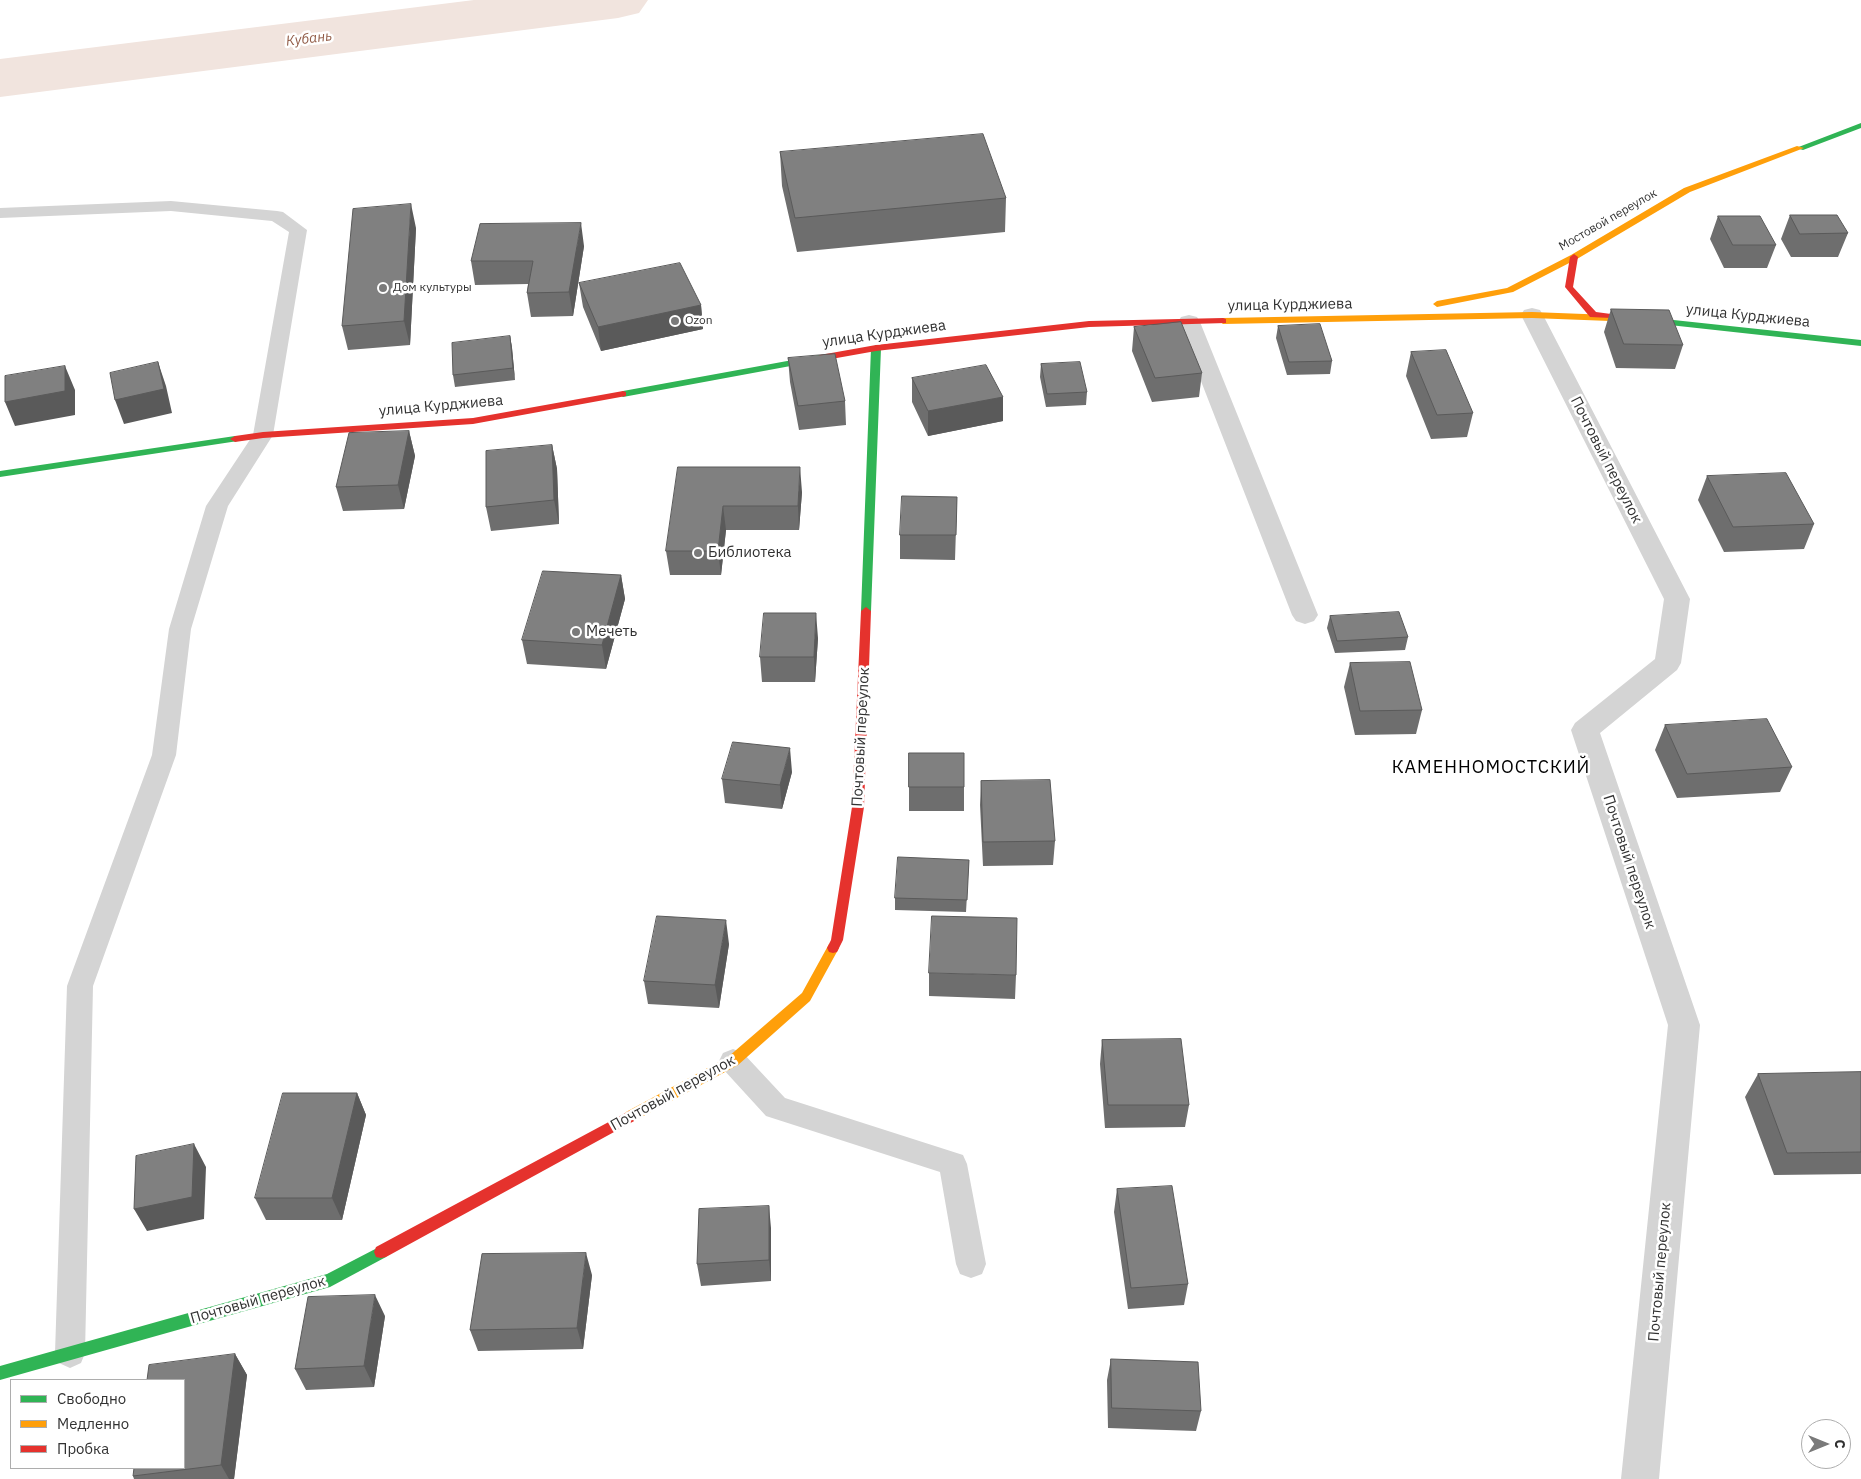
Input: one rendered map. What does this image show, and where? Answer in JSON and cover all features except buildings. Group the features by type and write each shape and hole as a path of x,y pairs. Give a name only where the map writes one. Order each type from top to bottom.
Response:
{"street":[{"name":"Мостовой переулок","path":"1364,318 1510,290 1574,257 1687,190 1861,125"},
{"name":"улица Курджиева","path":"1574,257 1569,287 1593,314 1861,343"},
{"name":"улица Курджиева","path":"0,474 263,434 473,421 876,348 1089,324 1532,315 1631,319"},
{"name":"Почтовый переулок","path":"1532,315 1676,598 1668,663 1586,730 1684,1026 1640,1479"},
{"path":"1189,322 1305,615"},
{"name":"Почтовый переулок","path":"0,1373 330,1280 734,1061 806,997 837,940 858,807 876,348"}],"lane":[{"path":"0,213 171,206 277,216 298,230 263,434 217,506 180,629 164,755 80,986 70,1353"},
{"path":"734,1061 776,1107 953,1164 971,1264"}],"waterway":[{"name":"Кубань","path":"0,78 618,0"}],"traffic: fast":[{"path":"1800,148 1861,125"},
{"path":"1636,319 1861,343"},
{"path":"866,611 876,348"},
{"path":"623,394 820,358"},
{"path":"0,474 235,439"},
{"path":"0,1373 330,1280 381,1252"}],"traffic: slow":[{"path":"1437,304 1510,290 1574,257 1687,190 1800,148"},
{"path":"1223,321 1532,315 1636,319"},
{"path":"631,1116 733,1061 806,997 833,948"}],"traffic: jam":[{"path":"1574,257 1569,287 1593,315 1608,316"},
{"path":"820,358 876,348 1089,324 1223,321"},
{"path":"235,439 263,435 473,421 623,394"},
{"path":"833,948 837,940 858,807 866,611"},
{"path":"381,1252 631,1116"}],"place":[{"name":"Дом культуры","path":"383,288"},
{"name":"Ozon","path":"675,321"},
{"name":"Библиотека","path":"698,553"},
{"name":"Мечеть","path":"576,632"}],"district":[{"name":"КАМЕННОМОСТСКИЙ","path":"1491,768"}]}
